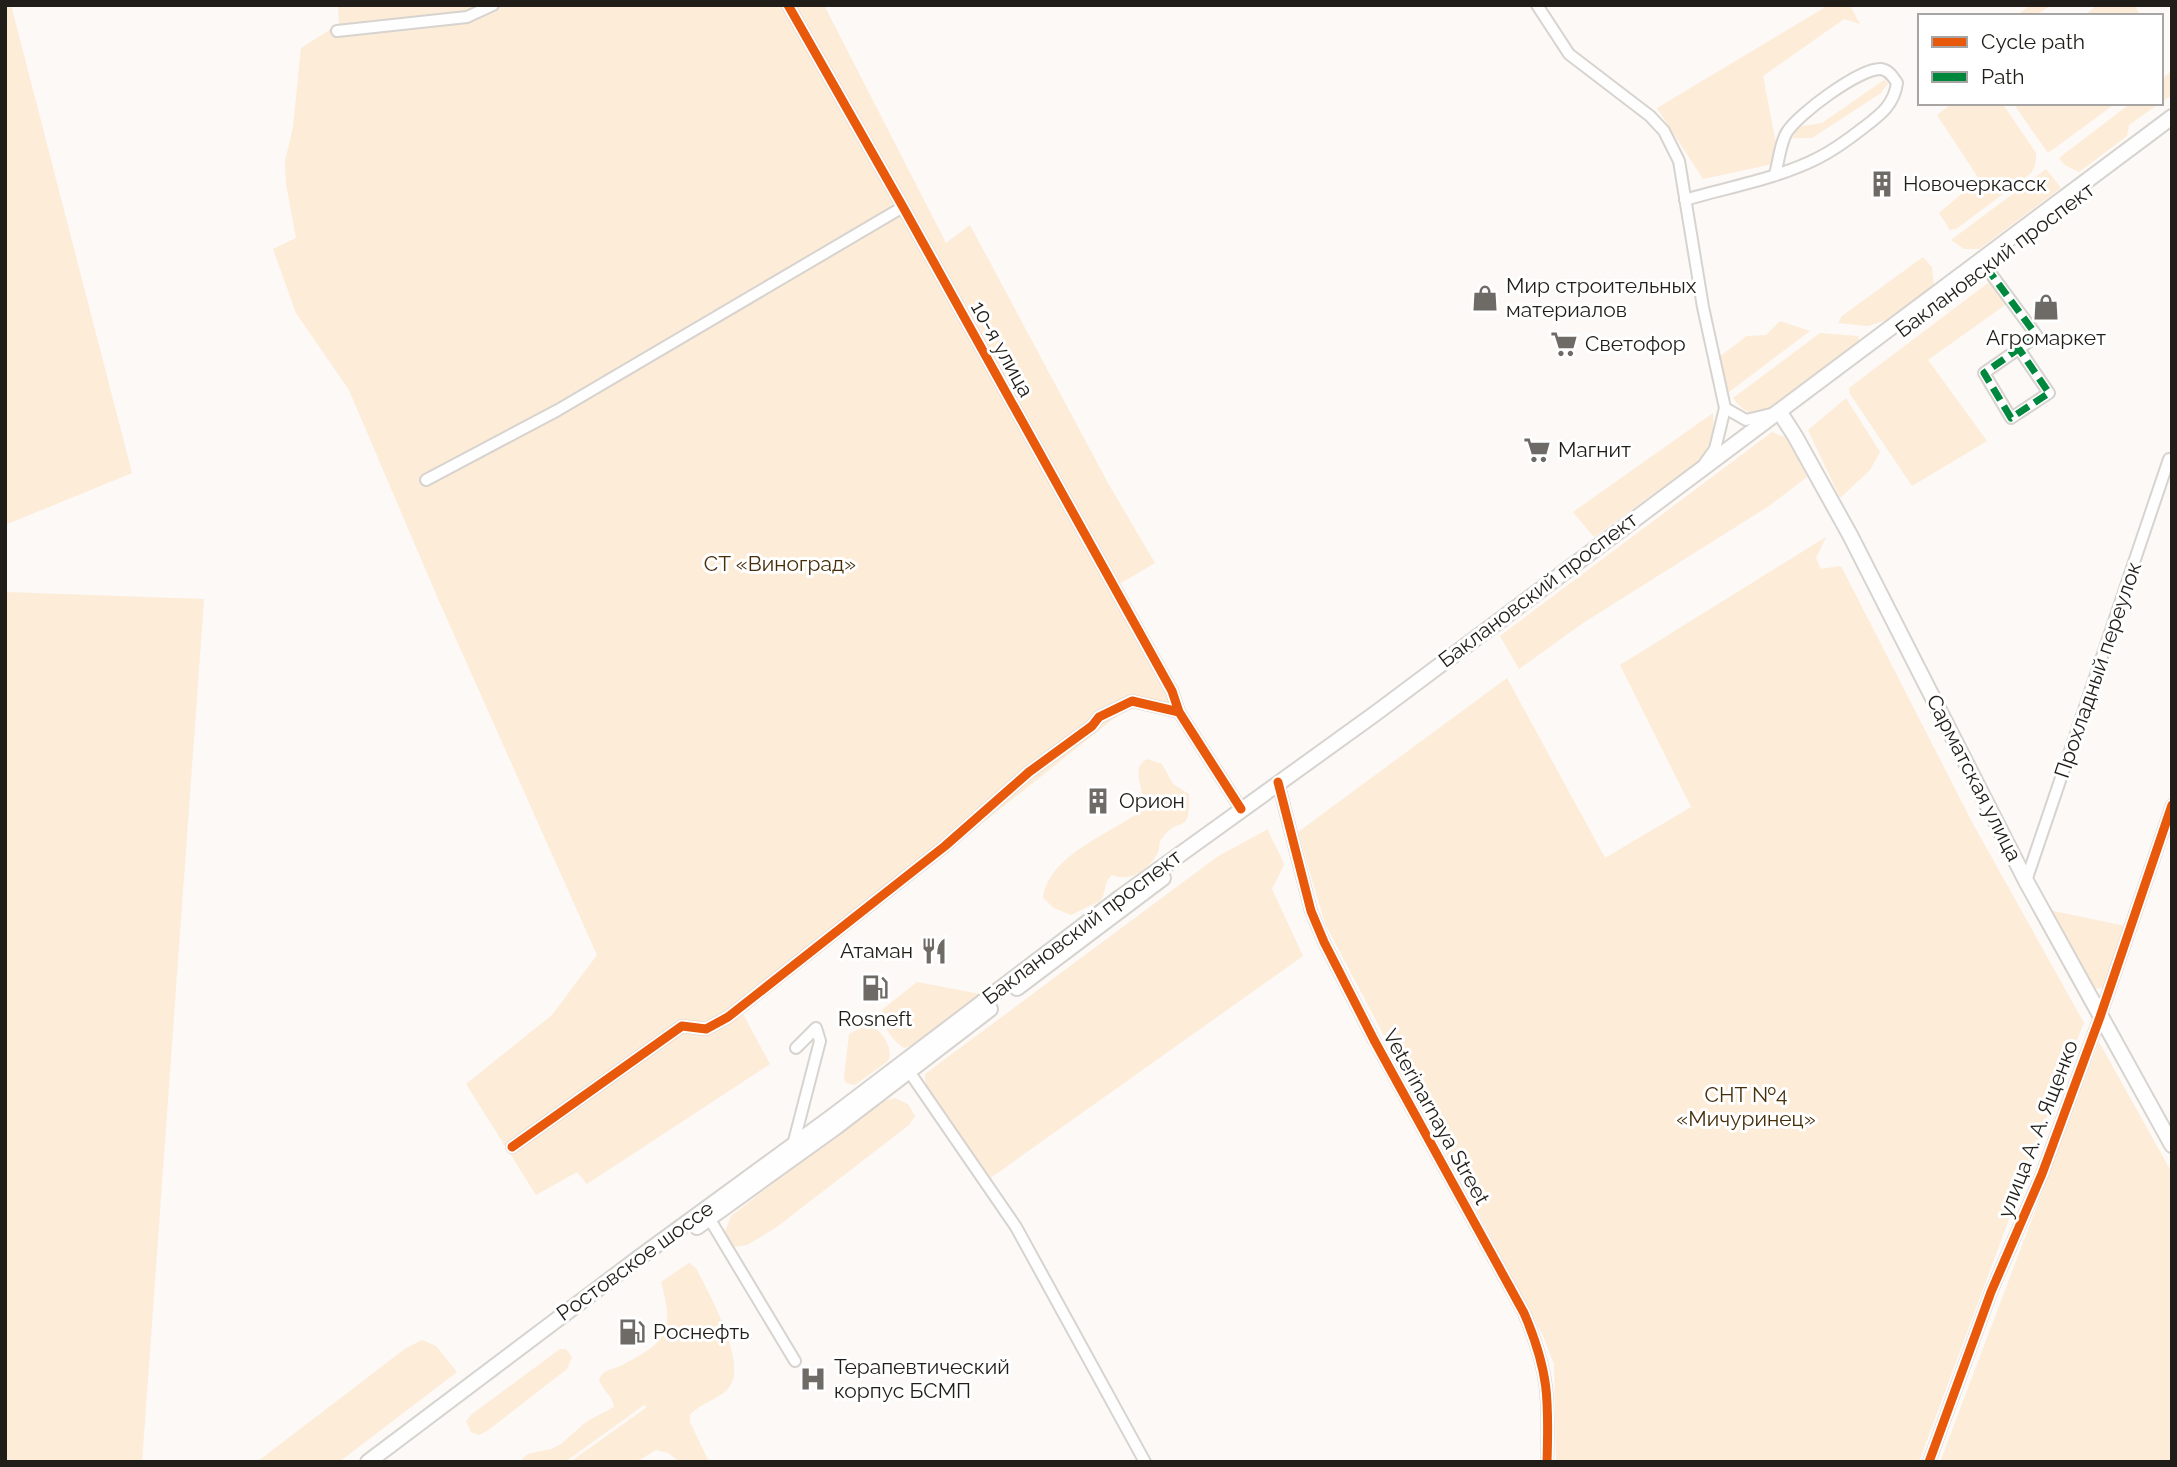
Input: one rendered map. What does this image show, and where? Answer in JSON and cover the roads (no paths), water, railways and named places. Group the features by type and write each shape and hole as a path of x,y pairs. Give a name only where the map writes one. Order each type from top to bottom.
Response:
{"main road":[{"name":"Баклановский проспект","path":"906,1066 1241,809 1376,723 2172,117"},
{"name":"Баклановский проспект","path":"1781,414 1986,267 2172,128"},
{"name":"Сарматская улица","path":"1781,414 1850,535 2026,881 2172,1145"},
{"name":"Баклановский проспект","path":"906,1066 1701,469 1749,438"},
{"name":"Ростовское шоссе","path":"368,1462 639,1256 906,1066"},
{"name":"Ростовское шоссе","path":"382,1462 559,1328 836,1127 906,1066"}],"street":[{"path":"337,31 467,17 493,5"},
{"name":"10-я улица","path":"788,5 1172,691 1179,712 1241,809"},
{"path":"1537,5 1569,54 1650,116 1664,131 1679,161 1703,307 1726,408 1749,438"},
{"path":"1685,200 1775,174 1819,158 1890,106 1896,94 1897,83 1889,72 1881,69 1870,72 1824,98 1799,116 1786,134 1775,174"},
{"path":"426,480 558,410 903,207"},
{"path":"1986,267 2037,336 2019,348 1984,373 2011,418 2049,393 2019,348"},
{"path":"1726,408 1746,420 1781,414"},
{"path":"1701,469 1716,449 1726,408"},
{"name":"Прохладный переулок","path":"2026,881 2169,459"},
{"path":"512,1147 682,1026 706,1029 728,1017 945,846 1029,772 1092,726 1099,717 1132,701 1179,712"},
{"name":"Veterinarnaya Street","path":"1278,786 1311,911 1337,972 1524,1313 1537,1344 1549,1399 1547,1462"},
{"name":"улица А. А. Ященко","path":"1929,1462 1991,1292 2042,1174 2100,1017 2172,805"},
{"path":"793,1145 820,1041 816,1028 796,1048"},
{"path":"906,1066 1016,1227 1145,1462"},
{"path":"709,1218 796,1361"}],"place":[{"name":"Новочеркасск","path":"1882,184"},
{"name":"Мир строительных материалов","path":"1485,298"},
{"name":"Агромаркет","path":"2046,307"},
{"name":"Светофор","path":"1564,344"},
{"name":"Магнит","path":"1537,450"},
{"name":"Орион","path":"1098,801"},
{"name":"Атаман","path":"934,951"},
{"name":"Rosneft","path":"875,988"},
{"name":"Роснефть","path":"632,1332"},
{"name":"Терапевтический корпус БСМП","path":"813,1379"}],"park label":[{"name":"СТ «Виноград»","path":"780,564"},
{"name":"СНТ №4 «Мичуринец»","path":"1746,1107"}]}
